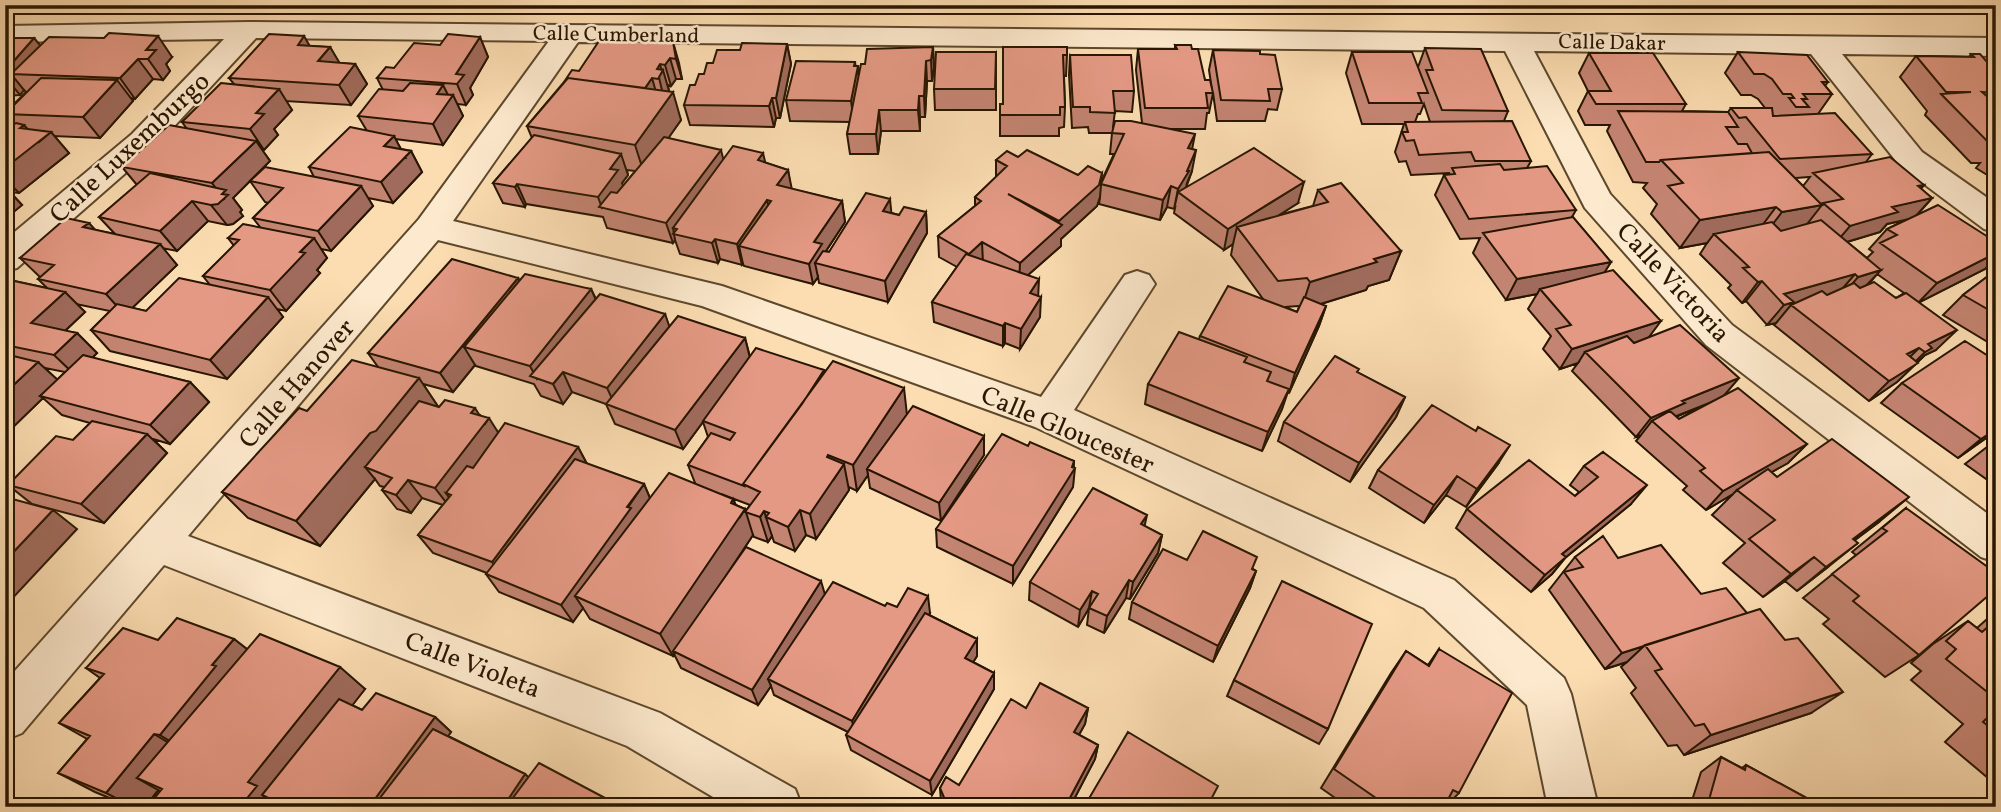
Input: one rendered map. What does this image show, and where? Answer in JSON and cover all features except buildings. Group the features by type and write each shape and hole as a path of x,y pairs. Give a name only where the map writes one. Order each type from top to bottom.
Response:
{"street":[{"name":"Calle Cumberland","path":"5,34 248,30 1227,39"},
{"name":"Calle Luxemburgo","path":"5,259 143,141 248,30"},
{"name":"Calle Hanover","path":"5,717 431,227 569,34"},
{"name":"Calle Dakar","path":"1227,39 1996,47"},
{"name":"Calle Victoria","path":"1515,41 1598,200 1719,335 1996,544"},
{"path":"1819,44 1911,159 1996,221"},
{"name":"Calle Gloucester","path":"431,227 709,295 1049,416 1439,594 1548,694 1573,807"},
{"path":"1049,416 1137,285"},
{"name":"Calle Violeta","path":"157,543 643,729 777,807"}]}
